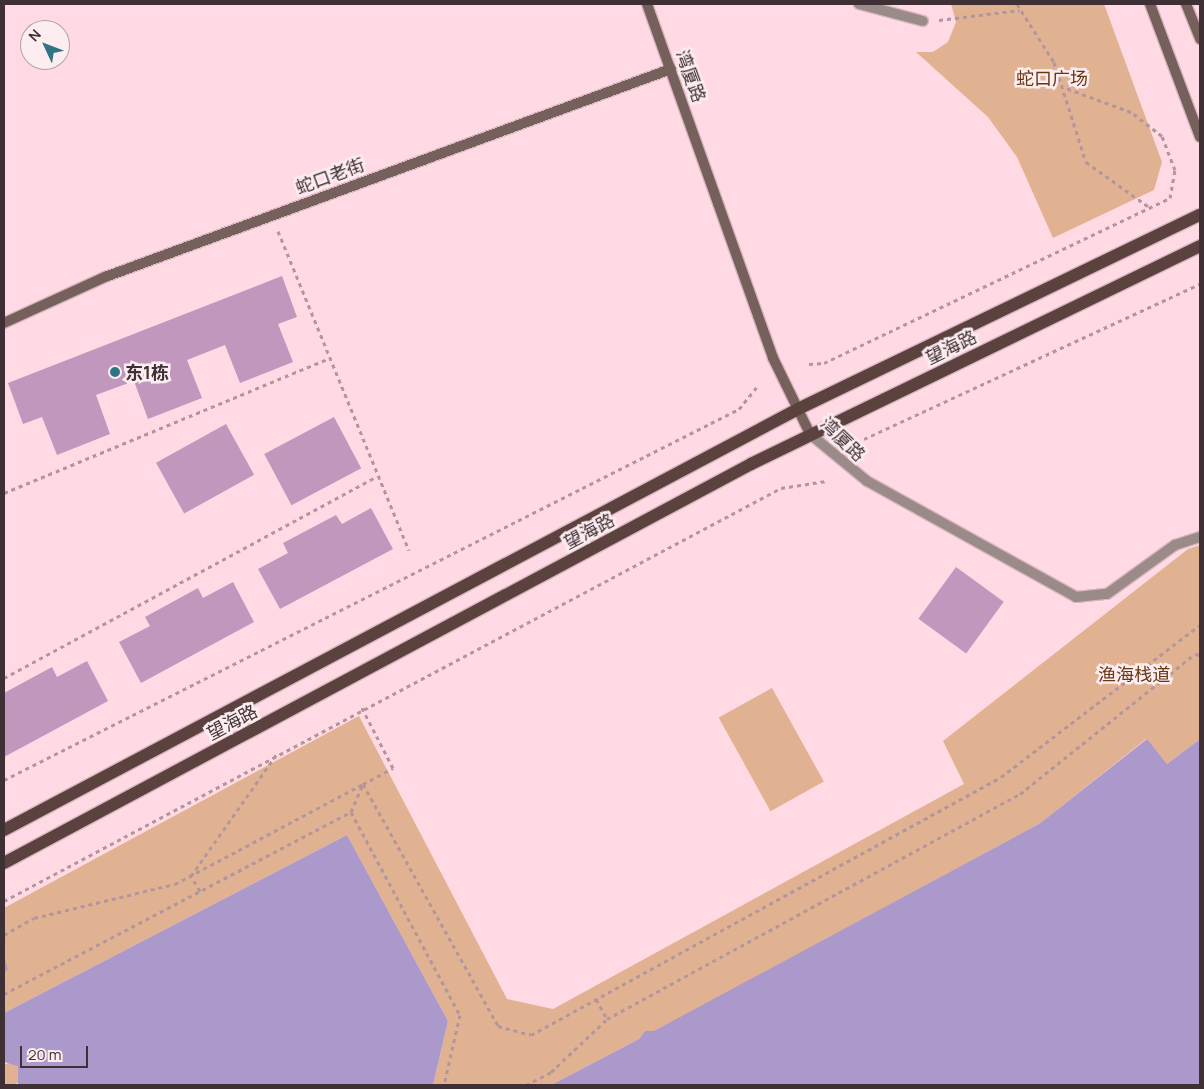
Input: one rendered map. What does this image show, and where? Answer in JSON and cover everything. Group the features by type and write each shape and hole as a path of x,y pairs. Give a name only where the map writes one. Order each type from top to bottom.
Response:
{"main road":[{"name":"望海路","path":"4,830 798,409 1200,215"},
{"name":"望海路","path":"4,863 810,434 1200,246"}],"street":[{"name":"湾厦路","path":"647,4 773,358 810,434 866,481 1076,597 1107,594 1175,545 1200,537"},
{"path":"859,4 923,21"},
{"path":"1150,4 1200,137"},
{"path":"1186,4 1200,39"},
{"name":"蛇口老街","path":"4,323 105,277 271,214 671,69"}],"path":[{"path":"1017,4 1054,62 1086,162 1150,208"},
{"path":"923,21 1020,10"},
{"path":"808,364 824,363 1170,198 1175,170 1162,136 1131,112 1063,87"},
{"path":"271,214 409,550"},
{"path":"864,438 1200,284"},
{"path":"4,493 330,358"},
{"path":"4,780 739,409 757,387"},
{"path":"4,678 375,477"},
{"path":"4,901 279,751 781,488 826,481"},
{"path":"363,784 498,1026 531,1035 1000,777 1200,625"},
{"path":"526,1085 551,1072 607,1019 1020,794 1195,654 1200,655"},
{"path":"4,935 34,918 175,884 393,768 362,708"},
{"path":"191,876 279,751"},
{"path":"4,994 351,812 363,784"},
{"path":"351,812 460,1015 444,1085"},
{"path":"191,876 200,891"},
{"path":"596,999 607,1019"}],"green space":[{"name":"蛇口广场","path":"951,4 1104,4 1162,162 1154,190 1053,238 1017,157 988,117 916,52 933,52 948,42 956,22"},
{"name":"渔海栈道","path":"1200,545 1200,739 1167,764 1146,739 1039,824 654,1032 645,1031 639,1039 551,1085 433,1085 448,1021 347,835 4,1013 4,908 359,716 507,999 553,1009 964,784 943,741 1188,549"},
{"path":"772,688 824,782 771,811 719,718"},
{"path":"11,1063 21,1070 22,1074 15,1084 11,1085 1,1078 0,1074 7,1064"}],"shaded area":[{"path":"1147,739 1167,764 1200,739 1200,1085 551,1085 639,1039 645,1031 654,1031 1039,824"},
{"path":"347,835 448,1021 433,1085 18,1085 18,1066 4,1062 4,1013"}],"building":[{"name":"东1栋","path":"282,276 297,317 278,324 293,362 240,383 225,345 187,360 202,398 148,419 134,381 96,395 110,434 57,455 42,417 23,424 8,383"},
{"path":"334,417 361,468 291,505 264,454"},
{"path":"226,424 254,475 184,514 156,463"},
{"path":"371,508 393,549 280,609 258,569 288,553 283,543 336,515 342,524"},
{"path":"956,567 1004,602 966,653 918,619"},
{"path":"233,582 254,622 141,683 119,642 150,626 145,617 198,588 203,598"},
{"path":"87,661 108,701 4,757 4,693 52,667 57,677"},
{"path":"4,956 8,969 4,973"}],"place":[{"name":"东1栋","path":"115,372"}]}
